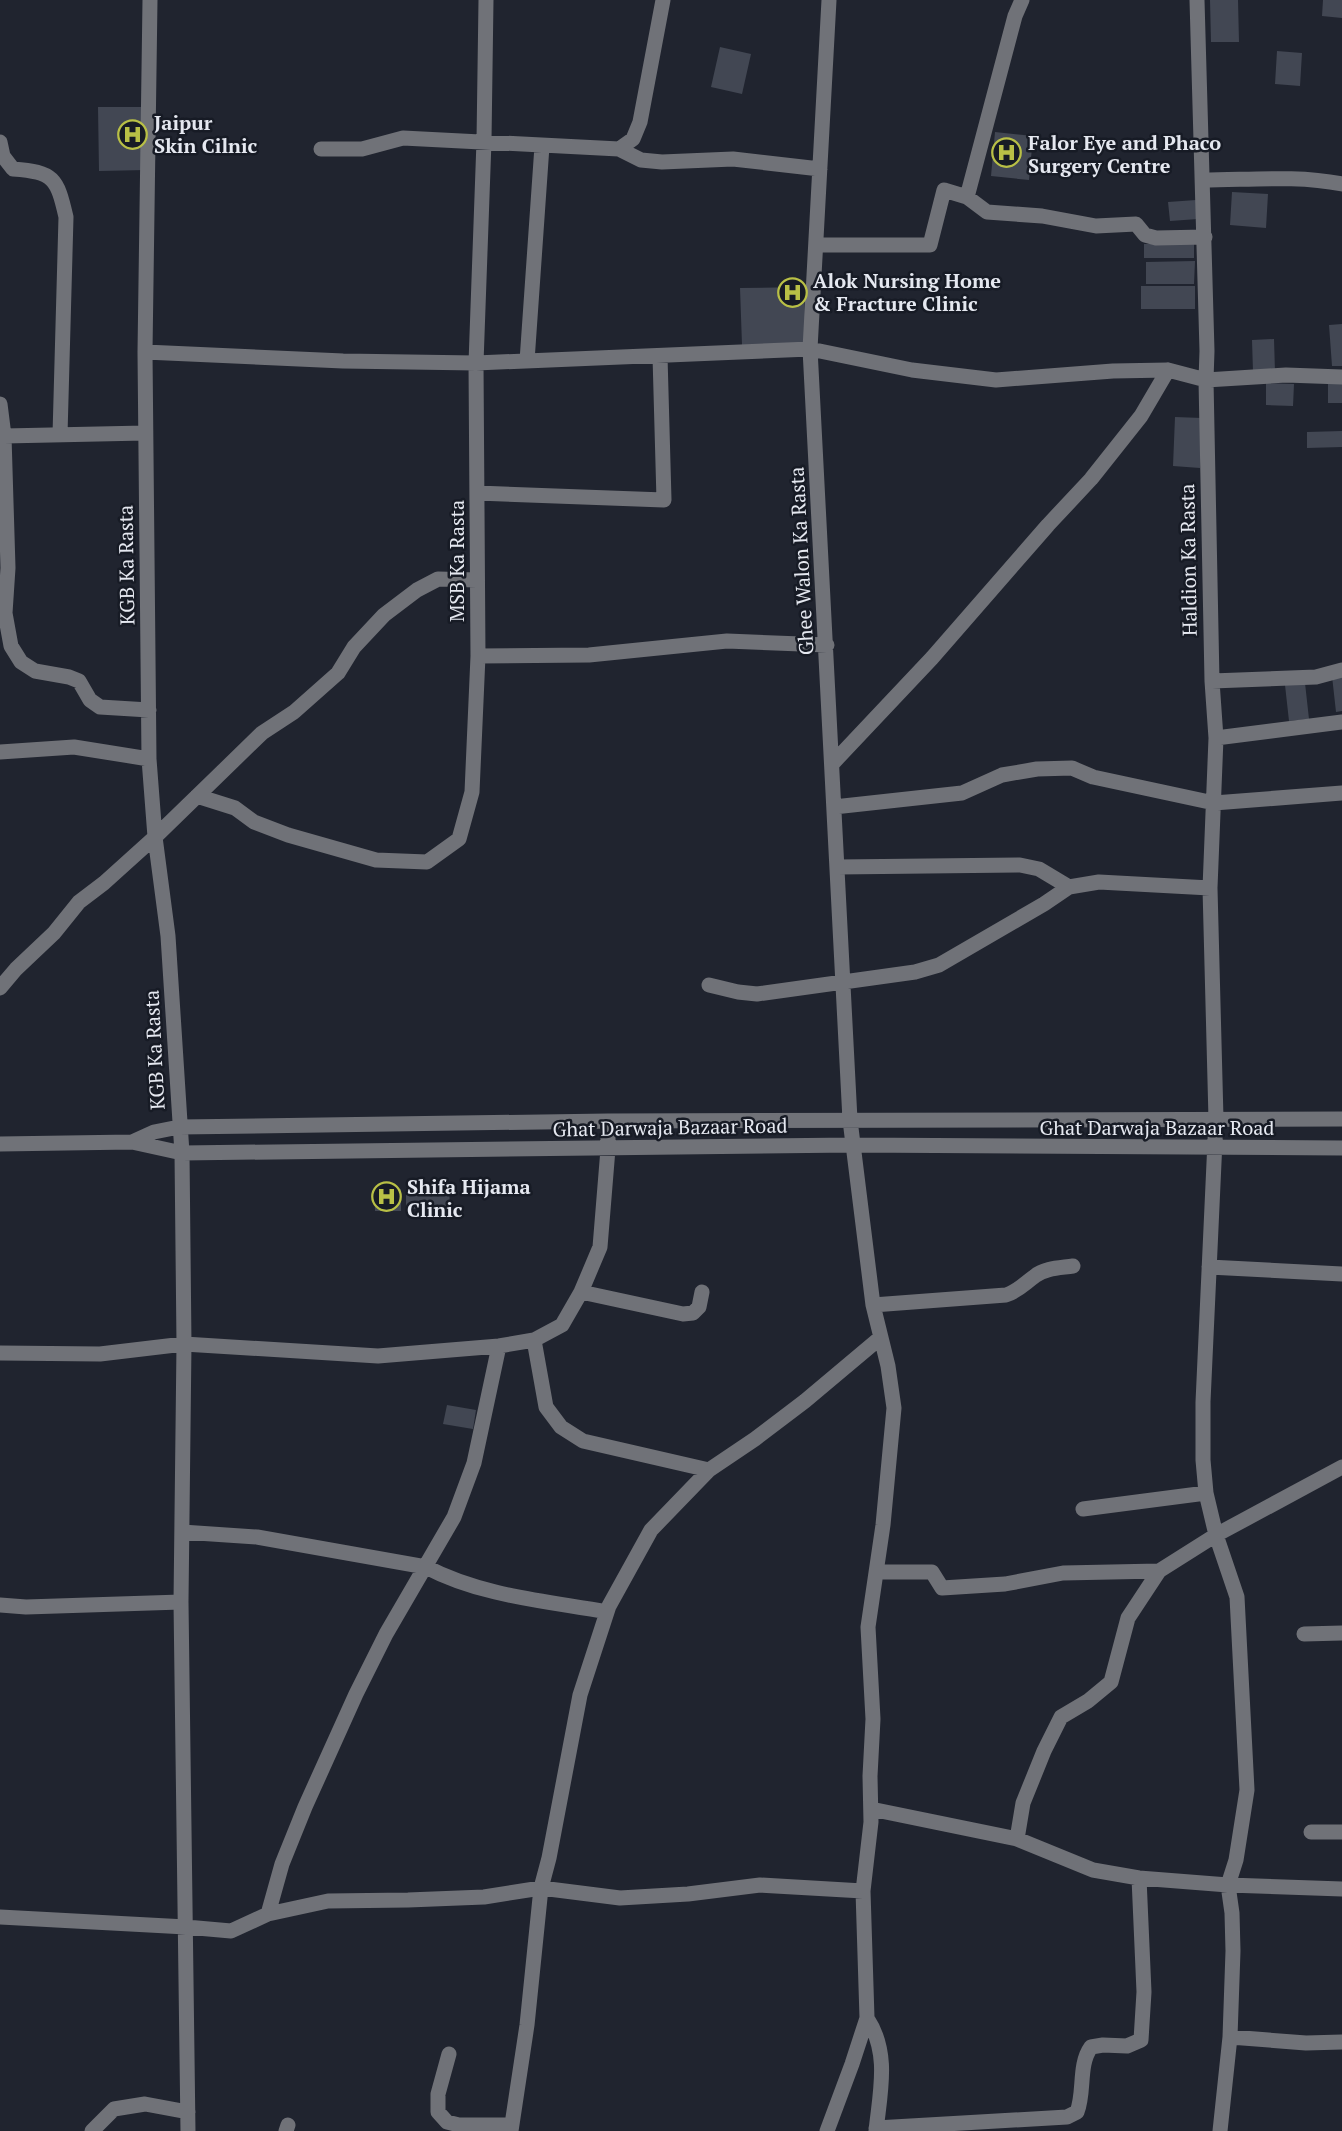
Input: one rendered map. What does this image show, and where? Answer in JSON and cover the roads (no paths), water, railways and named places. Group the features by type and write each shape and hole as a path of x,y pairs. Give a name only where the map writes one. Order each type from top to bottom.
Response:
{"street":[{"name":"KGB Ka Rasta","path":"150,0 145,352 149,759 155,837 168,936 182,1153 184,1344 181,1602 188,2131"},
{"name":"MSB Ka Rasta","path":"197,795 235,807 254,822 288,835 376,860 427,862 459,839 472,792 478,656 477,363 486,0"},
{"path":"619,149 633,139 640,122 663,0"},
{"name":"Ghee Walon Ka Rasta","path":"829,0 810,349 850,1120 873,1305 888,1366 894,1408 887,1491 868,1627 873,1719 871,1809 863,1890 867,2018"},
{"path":"968,197 1015,16 1022,0"},
{"name":"Haldion Ka Rasta","path":"1197,0 1208,351 1206,380 1212,681 1216,738 1210,888 1216,1119 1203,1402 1203,1460 1206,1493 1216,1535 1237,1597 1247,1790 1236,1860 1228,1885"},
{"path":"321,149 362,149 403,138 484,141 619,149 641,160 662,162 734,159 820,169"},
{"path":"0,142 3,156 13,169 45,174 57,185 66,217 60,435"},
{"path":"527,361 542,146"},
{"path":"1203,180 1327,181 1342,184"},
{"path":"816,245 930,245 944,190 968,197 987,212 1042,216 1096,226 1136,224 1145,235 1156,238 1205,237"},
{"path":"145,352 343,361 477,363 810,349 912,370 996,380 1113,371 1168,370 1206,380 1286,375 1342,377"},
{"path":"477,493 664,500 660,356"},
{"path":"832,763 932,658 1091,479 1141,416 1168,370"},
{"path":"0,404 4,436 5,613 11,646 21,662 35,670 79,681 90,700 100,707 149,710"},
{"path":"4,436 145,433"},
{"path":"0,988 16,969 54,933 79,902 104,883 155,837 262,733 294,712 338,673 354,647 384,615 417,590 438,579 477,580"},
{"path":"478,656 589,655 727,641 827,645"},
{"path":"1212,681 1316,677 1342,670"},
{"path":"1216,738 1342,722"},
{"path":"0,752 75,747 149,759"},
{"path":"834,807 962,793 1002,775 1037,769 1072,768 1093,777 1214,803 1342,793"},
{"path":"837,867 1020,865 1039,869 1069,887"},
{"path":"709,985 757,994 915,972 939,964 1044,904 1069,887 1099,882 1210,888"},
{"path":"132,1142 153,1132 179,1127 608,1121 1342,1119"},
{"path":"0,1353 100,1354 184,1344 378,1356 500,1346 534,1340 562,1325 581,1292 600,1247 608,1121"},
{"name":"Ghat Darwaja Bazaar Road","path":"0,1144 132,1142 182,1153 852,1145 1342,1148"},
{"path":"873,1305 1006,1295 1018,1291 1035,1276 1047,1270 1073,1266"},
{"path":"1209,1267 1342,1274"},
{"path":"581,1292 683,1314 693,1314 699,1307 702,1292"},
{"path":"449,2054 438,2094 438,2112 447,2122 459,2125 511,2128 527,2025 541,1888 549,1858 580,1695 607,1612 651,1530 709,1470 805,1401 880,1338"},
{"path":"534,1340 546,1407 561,1427 583,1441 709,1470"},
{"path":"268,1914 282,1864 331,1749 386,1634 454,1517 474,1463 500,1346"},
{"path":"1017,1839 1023,1803 1044,1751 1061,1717 1088,1701 1111,1682 1128,1618 1159,1571 1216,1535 1342,1467"},
{"path":"1083,1509 1206,1493"},
{"path":"182,1532 257,1537 426,1567 484,1590 607,1612"},
{"path":"876,1572 932,1572 942,1588 1005,1584 1063,1573 1159,1571"},
{"path":"0,1605 26,1607 181,1602"},
{"path":"1304,1634 1342,1633"},
{"path":"871,1809 1017,1839 1093,1870 1139,1878 1228,1885 1342,1888"},
{"path":"1311,1832 1342,1832"},
{"path":"867,2018 876,2031 882,2063 876,2130 1067,2117 1077,2112 1081,2103 1086,2054 1091,2047 1127,2046 1141,2040 1143,1992 1139,1878"},
{"path":"0,1917 231,1931 268,1914 328,1901 484,1897 541,1888 620,1898 688,1894 760,1885 863,1890"},
{"path":"1220,2131 1230,2037 1233,1951 1232,1913 1228,1885"},
{"path":"827,2131 867,2018"},
{"path":"1230,2037 1317,2044 1342,2042"},
{"path":"92,2131 114,2109 145,2104 188,2112"}],"place":[{"name":"Jaipur Skin Cilnic","path":"133,134"},
{"name":"Falor Eye and Phaco Surgery Centre","path":"1007,153"},
{"name":"Alok Nursing Home & Fracture Clinic","path":"792,292"},
{"name":"Shifa Hijama Clinic","path":"386,1197"}]}
